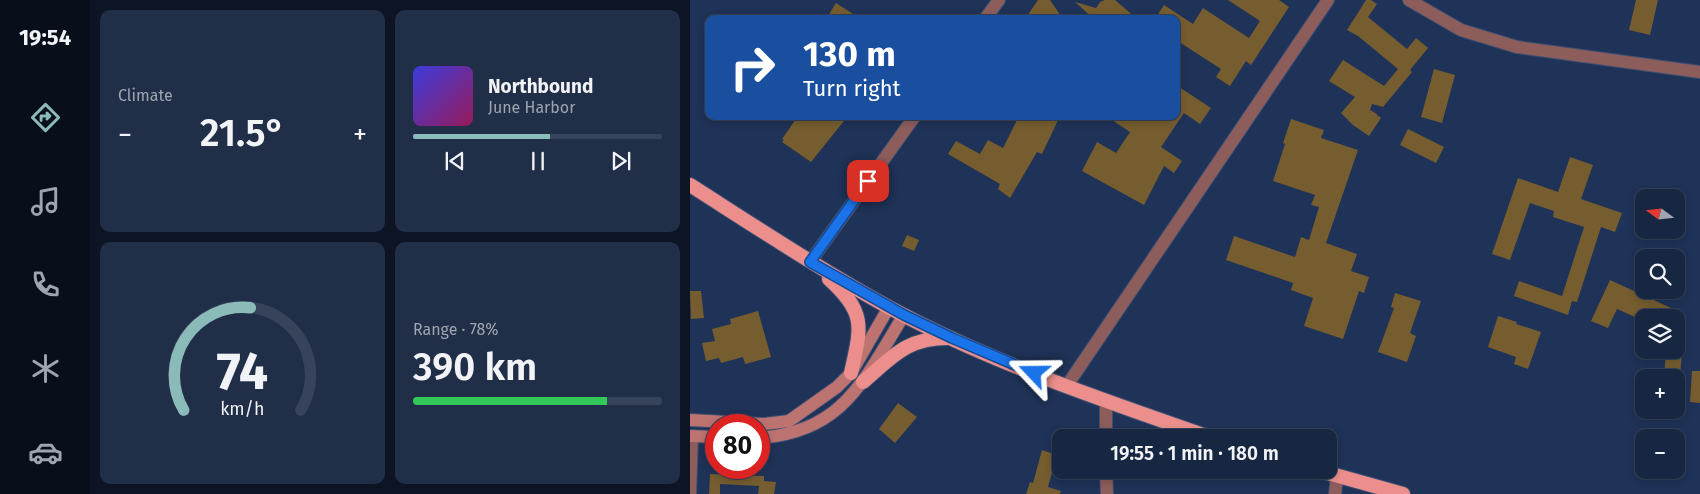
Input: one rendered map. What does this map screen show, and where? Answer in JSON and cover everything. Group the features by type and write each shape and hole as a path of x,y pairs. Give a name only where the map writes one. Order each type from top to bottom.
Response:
{"highway":[{"path":"690,185 810,262 904,315 952,338 1066,387 1186,429"},
{"path":"810,262 842,290 857,313 859,336 851,374"},
{"path":"862,382 895,354 911,344 941,338 952,338"},
{"path":"1337,476 1403,494"}],"main road":[{"path":"690,420 764,424 789,421 837,387 851,374 889,307"},
{"path":"770,437 800,431 824,419 844,404 862,382 904,315"},
{"path":"691,436 705,437"}],"street":[{"path":"988,15 999,0"},
{"path":"1066,387 1328,0"},
{"path":"1408,0 1461,30 1517,47 1700,72"},
{"path":"810,262 912,120"},
{"path":"1106,401 1106,429"},
{"path":"690,494 691,436"},
{"path":"1106,479 1107,494"},
{"path":"1335,494 1337,479"}],"building":[{"path":"1038,0 1050,0 1060,15 1028,15"},
{"path":"1115,0 1132,15 1090,15 1075,2 1096,8 1100,2"},
{"path":"1228,0 1279,0 1289,7 1251,65 1246,61 1230,86 1216,77 1221,69 1180,43 1180,15 1193,24 1203,8 1249,38 1260,21"},
{"path":"1366,0 1371,0 1377,4 1368,17 1407,49 1416,38 1428,48 1410,70 1412,72 1383,107 1372,104 1370,110 1381,118 1369,136 1353,125 1341,113 1355,97 1329,81 1343,60 1384,86 1398,69 1358,36 1347,30"},
{"path":"1636,0 1658,0 1650,35 1629,30"},
{"path":"836,3 855,15 828,15"},
{"path":"1164,5 1179,15 1158,15"},
{"path":"1434,69 1455,75 1442,123 1421,117"},
{"path":"1180,88 1211,108 1200,124 1184,113 1180,119"},
{"path":"1291,119 1324,130 1321,138 1358,150 1326,243 1357,254 1351,271 1369,277 1364,293 1359,291 1343,339 1304,326 1313,298 1291,290 1293,283 1226,260 1234,236 1295,257 1301,237 1309,240 1319,207 1311,205 1315,195 1273,181"},
{"path":"795,120 845,120 811,162 782,142 784,140 782,139"},
{"path":"1017,120 1058,120 1042,154 1037,152 1010,198 998,189 1000,184 948,154 956,141 980,154 988,140 1003,148"},
{"path":"1112,120 1179,120 1161,147 1182,161 1174,173 1164,166 1144,205 1082,171 1097,142 1116,153 1130,132"},
{"path":"1408,129 1444,147 1436,163 1400,145"},
{"path":"1570,157 1593,165 1581,199 1622,213 1615,232 1601,227 1577,302 1572,301 1568,315 1514,296 1519,281 1562,296 1584,227 1553,217 1554,211 1530,203 1510,260 1492,254 1518,178 1558,192"},
{"path":"907,235 919,240 914,251 902,246"},
{"path":"1610,280 1635,291 1635,299 1651,299 1671,308 1635,309 1635,317 1617,309 1608,328 1591,321"},
{"path":"690,291 701,291 704,318 691,319"},
{"path":"1395,293 1421,301 1410,333 1416,336 1407,362 1378,352 1394,308 1391,307"},
{"path":"758,311 771,357 745,364 743,357 721,363 719,358 706,361 702,343 715,341 712,329 731,324 730,319"},
{"path":"1498,316 1541,332 1528,369 1514,364 1516,357 1488,347"},
{"path":"1665,359 1681,359 1681,369 1665,369"},
{"path":"1692,371 1700,371 1700,403 1690,402"},
{"path":"898,403 917,417 895,443 879,429"},
{"path":"1042,450 1052,453 1052,473 1048,487 1061,491 1060,494 1026,494 1030,482 1033,483"},
{"path":"710,479 764,479 764,481 776,482 774,494 758,494 759,486 720,484 720,494 709,494"}],"route":[{"path":"868,181 810,262 904,315 1034,373"}]}
